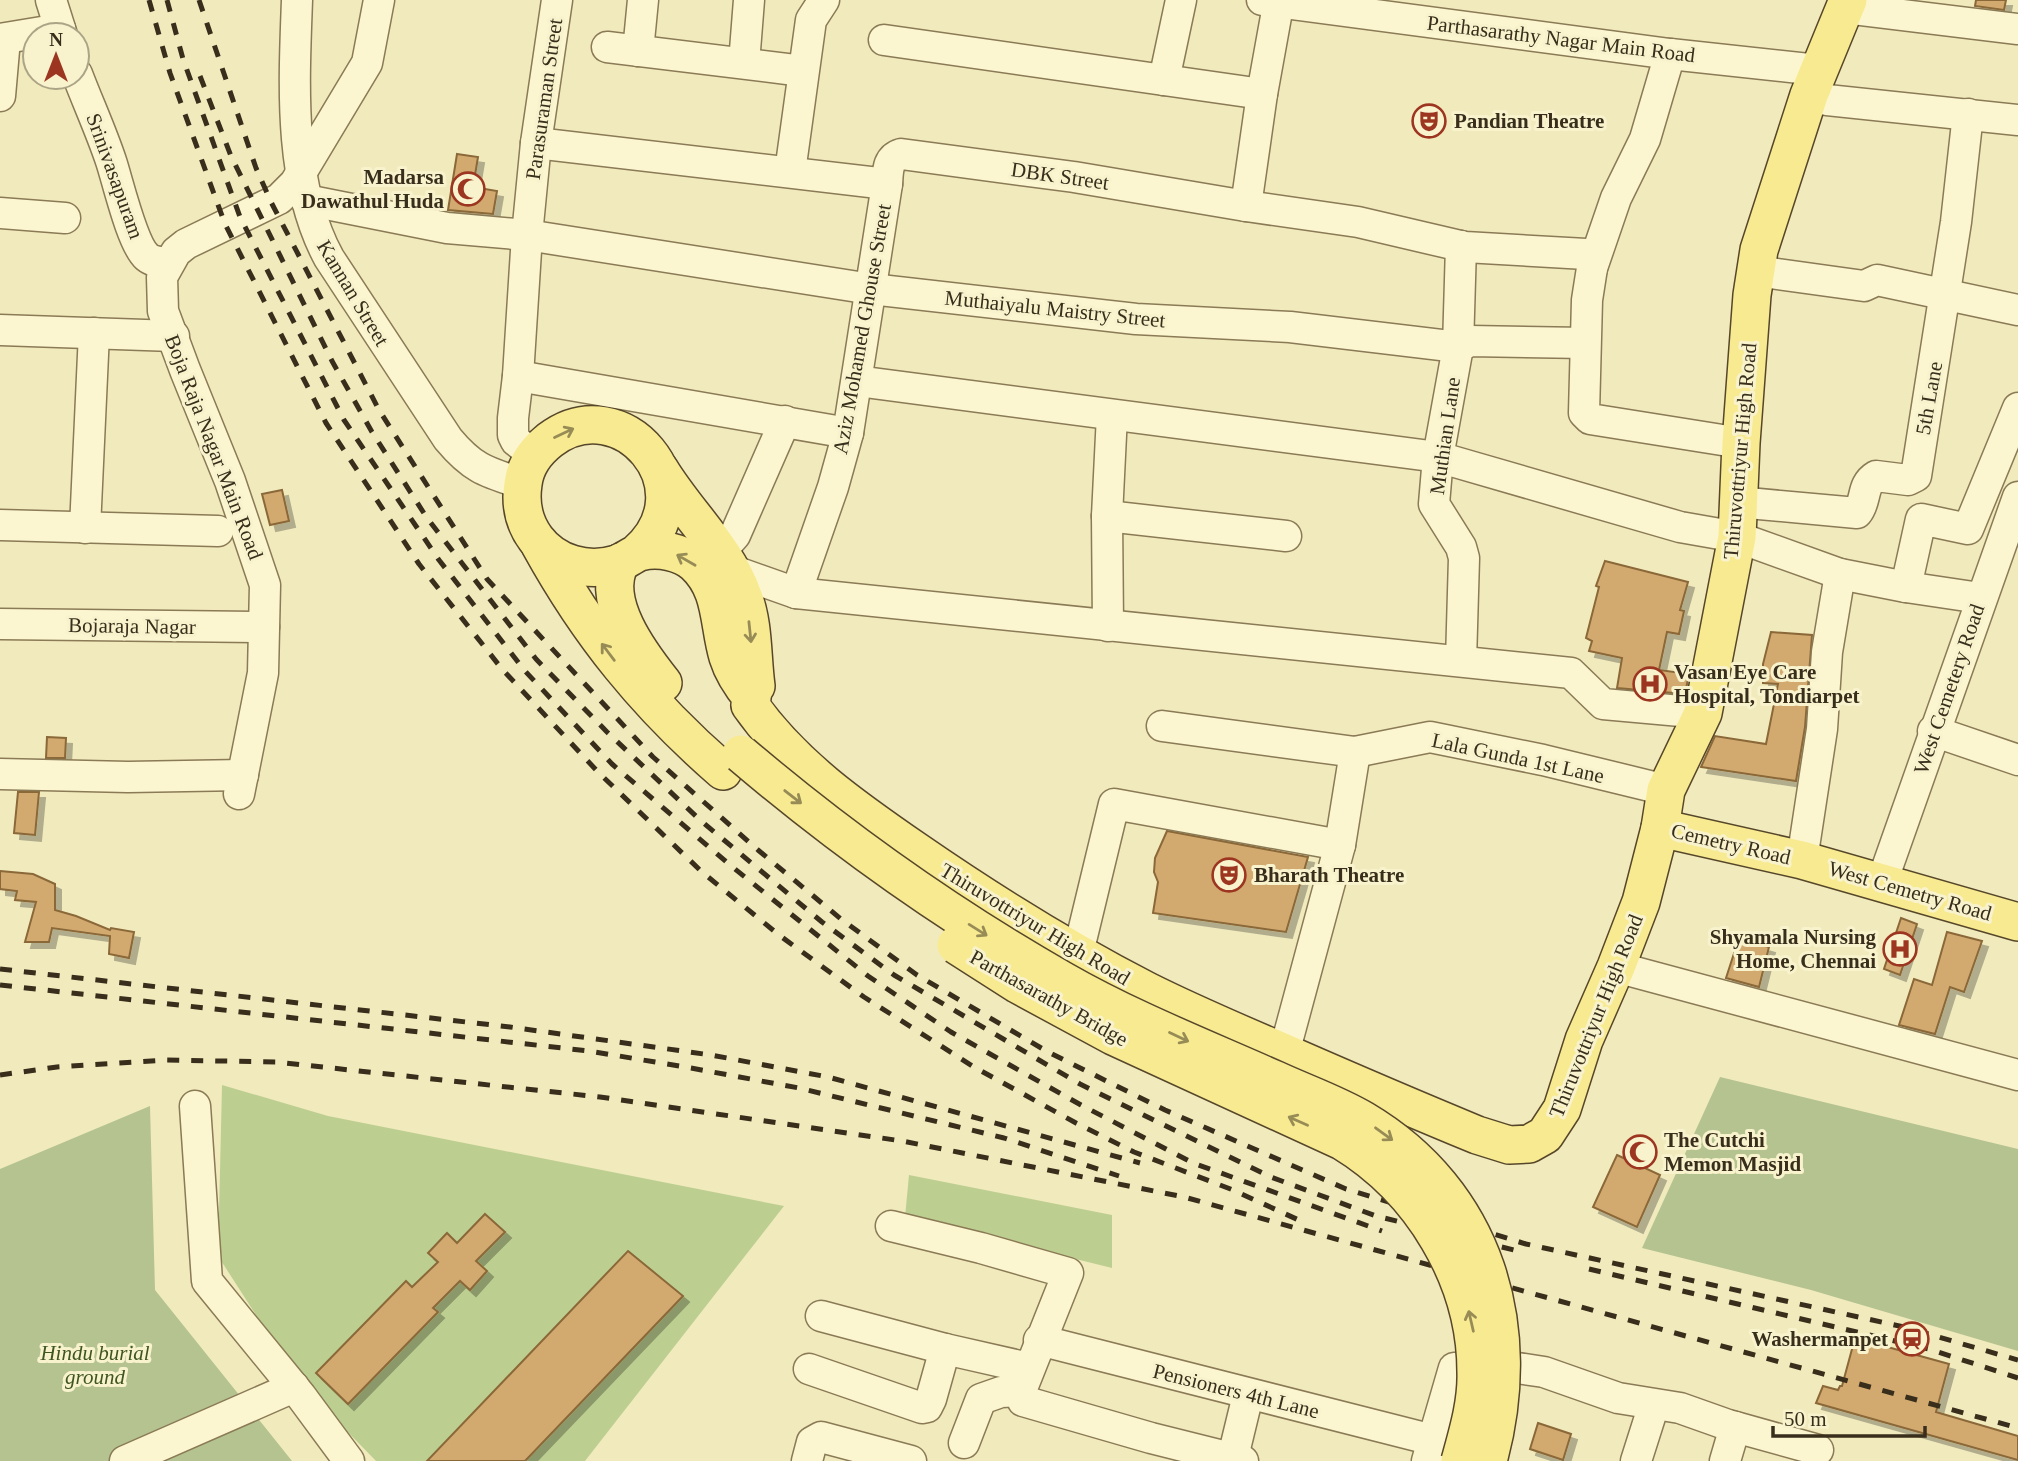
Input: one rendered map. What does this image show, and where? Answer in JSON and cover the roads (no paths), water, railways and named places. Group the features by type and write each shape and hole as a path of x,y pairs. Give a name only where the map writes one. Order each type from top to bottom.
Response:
{"main road":[{"name":"Thiruvottriyur High Road","path":"629,558 657,550 680,555 690,560 706,576 720,608 729,659 752,698 750,705 782,745 822,783 930,861 1078,953 1173,1003 1477,1135 1509,1145 1528,1144 1545,1135 1562,1109 1584,1040 1641,902 1660,828 1666,790 1703,713 1737,519 1741,443 1759,250 1814,83 1846,4"},
{"path":"659,468 664,487 663,515 656,532 629,558 603,567 576,566 551,554 537,541 524,516 522,498 529,470 541,447 563,432 581,427 600,426 619,430 635,439 649,452 726,561 744,597 757,697 750,705"},
{"name":"Parthasarathy Bridge","path":"537,541 579,612 618,664 679,731 732,762 960,919 1064,981 1117,1008 1361,1119 1420,1164 1459,1212 1483,1258 1494,1295 1501,1342 1502,1380 1497,1423 1488,1461"},
{"name":"Parthasarathy Bridge","path":"629,558 614,579 614,592 636,648 666,686 792,828 933,930 1017,984 1113,1036 1342,1141 1364,1154 1389,1175 1433,1228 1459,1283 1470,1315 1476,1372 1471,1421 1440,1454"},
{"name":"Cemetry Road","path":"1660,828 1802,860"},
{"name":"West Cemetry Road","path":"1802,860 2018,922"}],"street":[{"path":"51,0 58,21"},
{"name":"Kannan Street","path":"297,0 297,92 304,187 317,233 330,258 447,439 461,455 481,470 529,470"},
{"path":"168,263 186,244 279,199 295,183 304,187 367,63 379,0"},
{"name":"Parasuraman Street","path":"529,470 521,446 513,435 513,418 519,376 530,197 558,0"},
{"path":"638,51 643,0"},
{"path":"744,63 749,0"},
{"path":"790,172 811,20 824,0"},
{"path":"1164,80 1181,0"},
{"path":"1246,206 1273,1"},
{"name":"Parthasarathy Nagar Main Road","path":"1273,1 1670,54 1814,83 1827,100 2018,120"},
{"path":"1846,4 2018,29"},
{"path":"0,96 2,39 21,37"},
{"path":"884,40 1262,94"},
{"path":"607,47 803,71"},
{"path":"1670,54 1644,139 1616,198 1592,268 1587,300 1584,410 1587,418 1741,443"},
{"name":"Srinivasapuram","path":"84,91 110,158 132,229 147,257 168,263"},
{"name":"5th Lane","path":"1737,519 1857,513 1863,503 1865,487 1871,478 1876,476 1908,481 1915,478 1933,381 1968,114"},
{"path":"536,143 887,184"},
{"name":"DBK Street","path":"887,184 891,160 901,154 1074,177 1358,222 1461,246 1586,254 1593,259 1592,268"},
{"name":"Aziz Mohamed Ghouse Street","path":"796,593 833,487 848,433 887,184"},
{"name":"Muthaiyalu Maistry Street","path":"304,187 447,228 527,235 871,289 1136,320 1290,327 1458,346 1470,341 1585,344"},
{"path":"0,213 65,218"},
{"name":"Muthian Lane","path":"1461,246 1458,346 1438,457 1434,503 1461,547 1464,558 1461,661"},
{"name":"Boja Raja Nagar Main Road","path":"0,774 128,777 241,785 264,673 265,585 230,481 185,370 162,303 162,277 168,263"},
{"path":"1756,271 1864,286 1877,279 2018,310"},
{"path":"0,330 174,336"},
{"path":"85,528 94,333"},
{"path":"519,376 848,433"},
{"path":"857,381 1112,415 1233,428 1438,457 1680,527 1737,519 1840,573 1906,587 1980,598"},
{"path":"1906,587 1921,519 1968,528 2018,408"},
{"path":"1108,626 1107,516 1112,415"},
{"path":"785,421 726,561 796,593 1571,673 1604,704 1703,713"},
{"name":"West Cemetery Road","path":"1882,882 1933,731 2018,497"},
{"path":"1107,516 1286,536"},
{"path":"0,525 218,531"},
{"path":"1802,860 1822,730 1827,652 1840,573"},
{"name":"Bojaraja Nagar","path":"0,624 264,627"},
{"name":"Lala Gunda 1st Lane","path":"1162,726 1355,752 1430,737 1543,760 1666,790"},
{"path":"1933,731 2018,760"},
{"path":"1284,1053 1340,845 1355,752"},
{"path":"1078,953 1114,804 1340,845"},
{"path":"1616,967 2018,1075"},
{"path":"195,1106 207,1281 294,1387 349,1461"},
{"path":"891,1226 1068,1273 1028,1375 1001,1392 981,1399 964,1443"},
{"path":"821,1316 945,1349 1028,1375 1148,1450 1236,1460 1248,1395"},
{"path":"809,1369 922,1408 927,1407 931,1399 945,1349"},
{"path":"1440,1454 1454,1368 1504,1366 1544,1372 1618,1398 1680,1408 1817,1451"},
{"name":"Pensioners 4th Lane","path":"1028,1375 1248,1395 1440,1454"},
{"path":"125,1461 294,1387"},
{"path":"1636,1461 1650,1417"},
{"path":"1725,1461 1735,1427"},
{"path":"807,1461 812,1442 821,1437 911,1461"}],"railway":[{"path":"149,0 170,73 225,224 326,423 419,564 502,669 598,772 702,872 779,935 864,997 974,1067 1076,1123 1134,1152 1233,1190 1303,1222"},
{"path":"167,0 183,59 240,217 344,420 439,560 525,671 612,764 730,865 868,976 951,1032 1081,1105 1193,1163 1382,1231"},
{"path":"199,0 256,168 271,202 379,410 487,579 653,757 841,919 917,975 1048,1052 1165,1110 1346,1189 1526,1244 1904,1327 2018,1360"},
{"path":"200,76 231,156 332,361 372,432 427,518 536,659 607,732 700,820 822,922 894,975 1080,1084 1271,1177 1376,1216 1514,1250"},
{"path":"0,969 510,1027 711,1055 828,1077 1140,1163"},
{"path":"0,985 589,1051 691,1068 799,1088 1004,1138 1119,1176"},
{"path":"0,1075 57,1067 167,1060 276,1062 600,1097 902,1141 1184,1197 2018,1428"},
{"path":"1589,1269 1929,1349 2018,1378"}],"place":[{"name":"Pandian Theatre","path":"1429,121"},
{"name":"Madarsa Dawathul Huda","path":"468,189"},
{"name":"Vasan Eye Care Hospital, Tondiarpet","path":"1650,684"},
{"name":"Bharath Theatre","path":"1229,875"},
{"name":"Shyamala Nursing Home, Chennai","path":"1900,949"},
{"name":"The Cutchi Memon Masjid","path":"1640,1152"},
{"name":"Washermanpet","path":"1912,1339"}],"park label":[{"name":"Hindu burial ground","path":"95,1365"}]}
